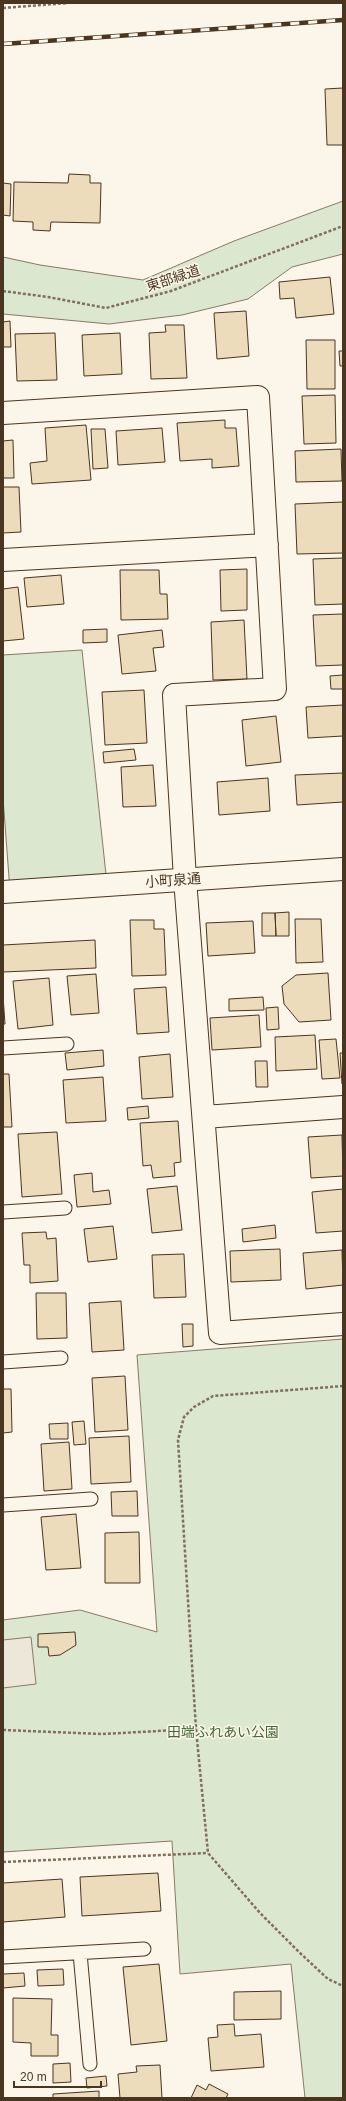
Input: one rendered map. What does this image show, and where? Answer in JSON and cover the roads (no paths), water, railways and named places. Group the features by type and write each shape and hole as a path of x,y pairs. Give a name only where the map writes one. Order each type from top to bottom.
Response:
{"street":[{"path":"3,414 258,397 275,689 174,695 185,879 220,1333 343,1324"},
{"path":"3,560 267,545"},
{"name":"小町泉通","path":"3,892 343,869"},
{"path":"204,1117 343,1107"}],"lane":[{"path":"3,1048 67,1044"},
{"path":"3,1212 64,1208"},
{"path":"3,1362 61,1358"},
{"path":"3,1505 91,1498"},
{"path":"3,1957 144,1949"},
{"path":"80,1953 90,2064"}],"railway":[{"path":"3,44 343,20"}],"park label":[{"name":"田端ふれあい公園","path":"223,1732"}]}
